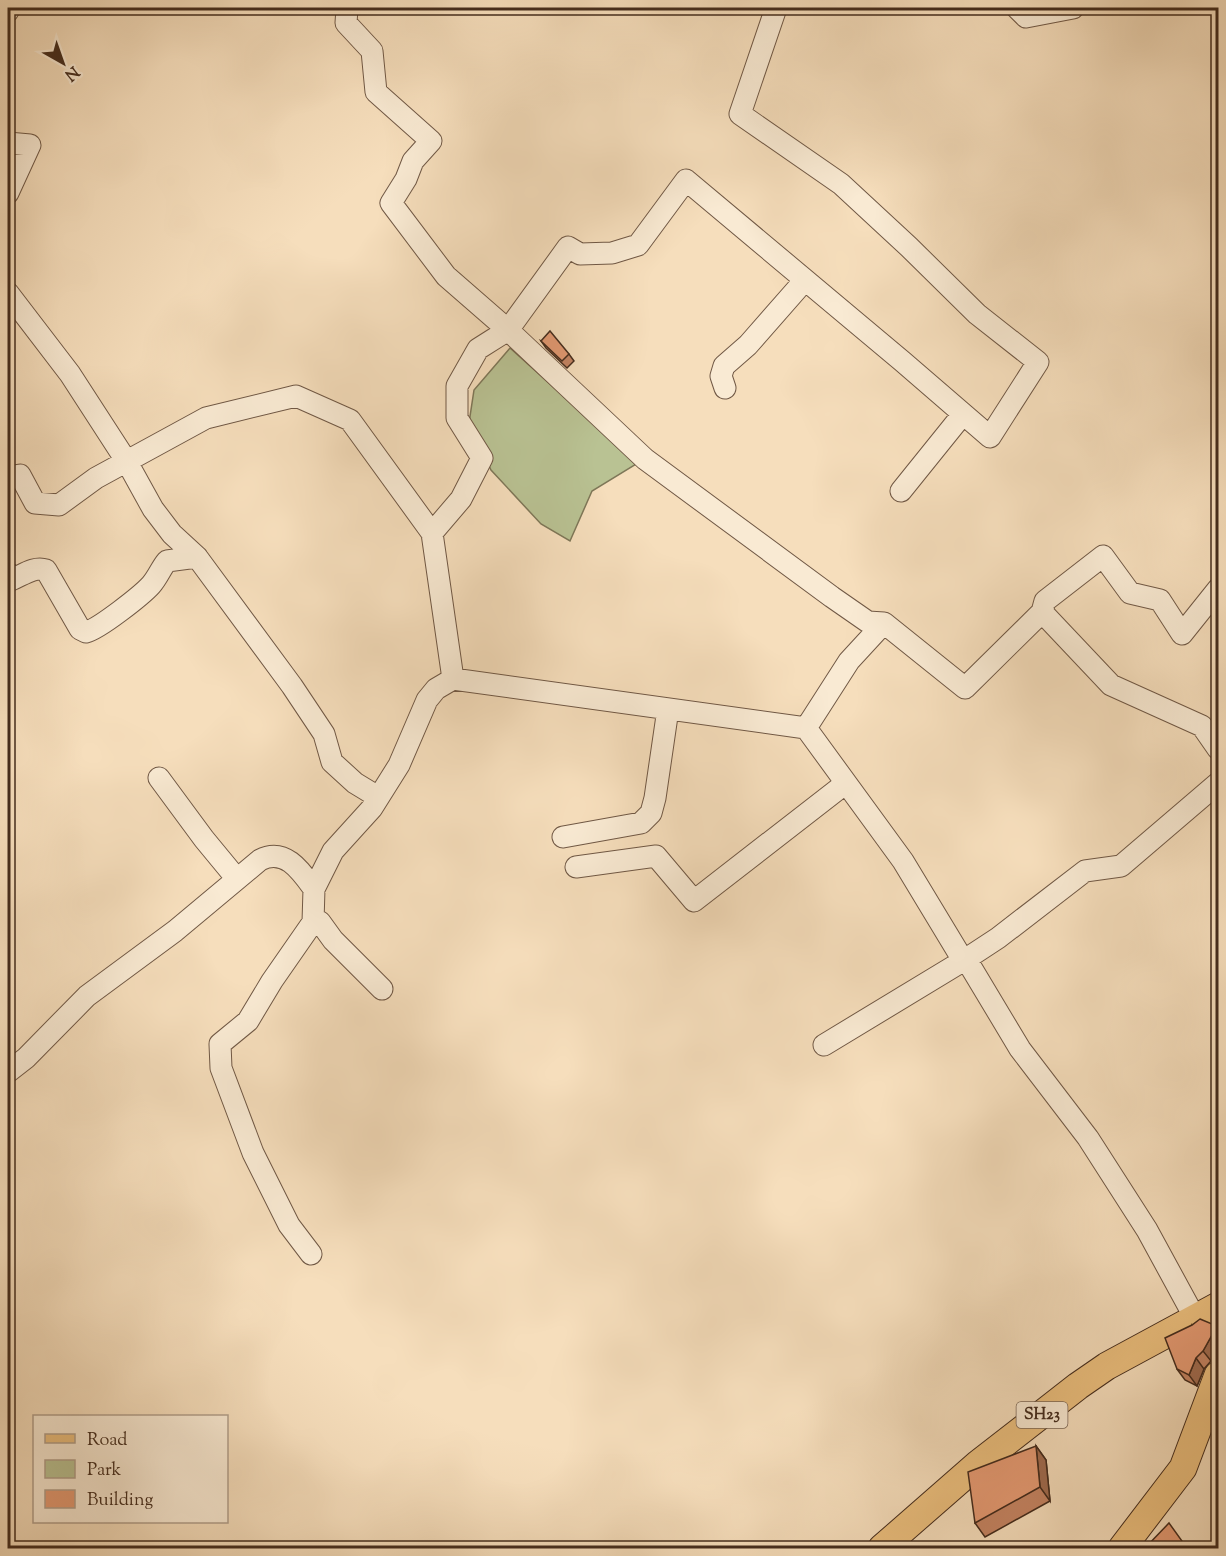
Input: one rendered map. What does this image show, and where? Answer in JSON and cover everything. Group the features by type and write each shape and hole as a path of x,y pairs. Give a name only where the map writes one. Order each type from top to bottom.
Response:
{"main road":[{"name":"SH23","path":"882,1548 978,1464 1078,1386 1125,1356 1207,1313"},
{"path":"1122,1548 1183,1468 1218,1375"}],"street":[{"path":"347,8 346,23 372,51 376,92 431,141 413,161 406,179 391,203 446,276 508,330 645,459 868,622 884,623 965,688 1042,612 1045,601 1103,556 1130,593 1160,600 1182,634 1218,589"},
{"path":"432,533 461,499 482,458 457,418 457,386 478,349 508,330 568,247 580,254 612,253 638,245 686,180 990,437 1038,362 977,314 841,184 740,114 776,8"},
{"path":"1017,8 1026,17 1073,8"},
{"path":"8,143 30,145 8,193"},
{"path":"725,388 721,376 724,366 748,345 805,279"},
{"path":"8,293 70,374 127,462 153,509 172,534 197,557 314,719 324,734 332,762 355,783 378,797"},
{"path":"8,477 20,475 35,503 59,505 96,478 206,418 296,396 350,420 432,533 453,679"},
{"path":"900,491 963,414"},
{"path":"9,580 40,568 46,570 80,629 86,632 99,626 149,588 167,561 197,557"},
{"path":"1042,612 1111,685 1202,726 1218,749"},
{"path":"806,728 849,661 884,623"},
{"path":"311,1254 289,1225 254,1153 221,1068 220,1044 248,1021 272,981 313,922 314,889 333,851 372,808 399,765 427,700 436,689 453,679 806,728 903,861 1020,1049 1088,1138 1147,1230 1207,1313"},
{"path":"563,837 641,823 651,813 656,798 668,709"},
{"path":"159,778 237,879"},
{"path":"576,867 656,856 694,901 846,783"},
{"path":"824,1045 966,959 1085,871 1120,866 1218,783"},
{"path":"8,1072 26,1058 87,996 175,931 260,860 269,855 286,859 302,872 314,889"},
{"path":"313,922 320,922 333,939 382,989"}],"green space":[{"path":"510,348 638,463 592,491 570,541 541,524 491,470 469,423 474,390"}],"building":[{"path":"550,331 569,354 562,361 541,341"},
{"path":"1200,1319 1217,1326 1203,1351 1196,1358 1189,1375 1177,1369 1165,1338"},
{"path":"1036,1446 1040,1487 975,1523 968,1472"},
{"path":"1169,1523 1187,1548 1145,1548"}]}
